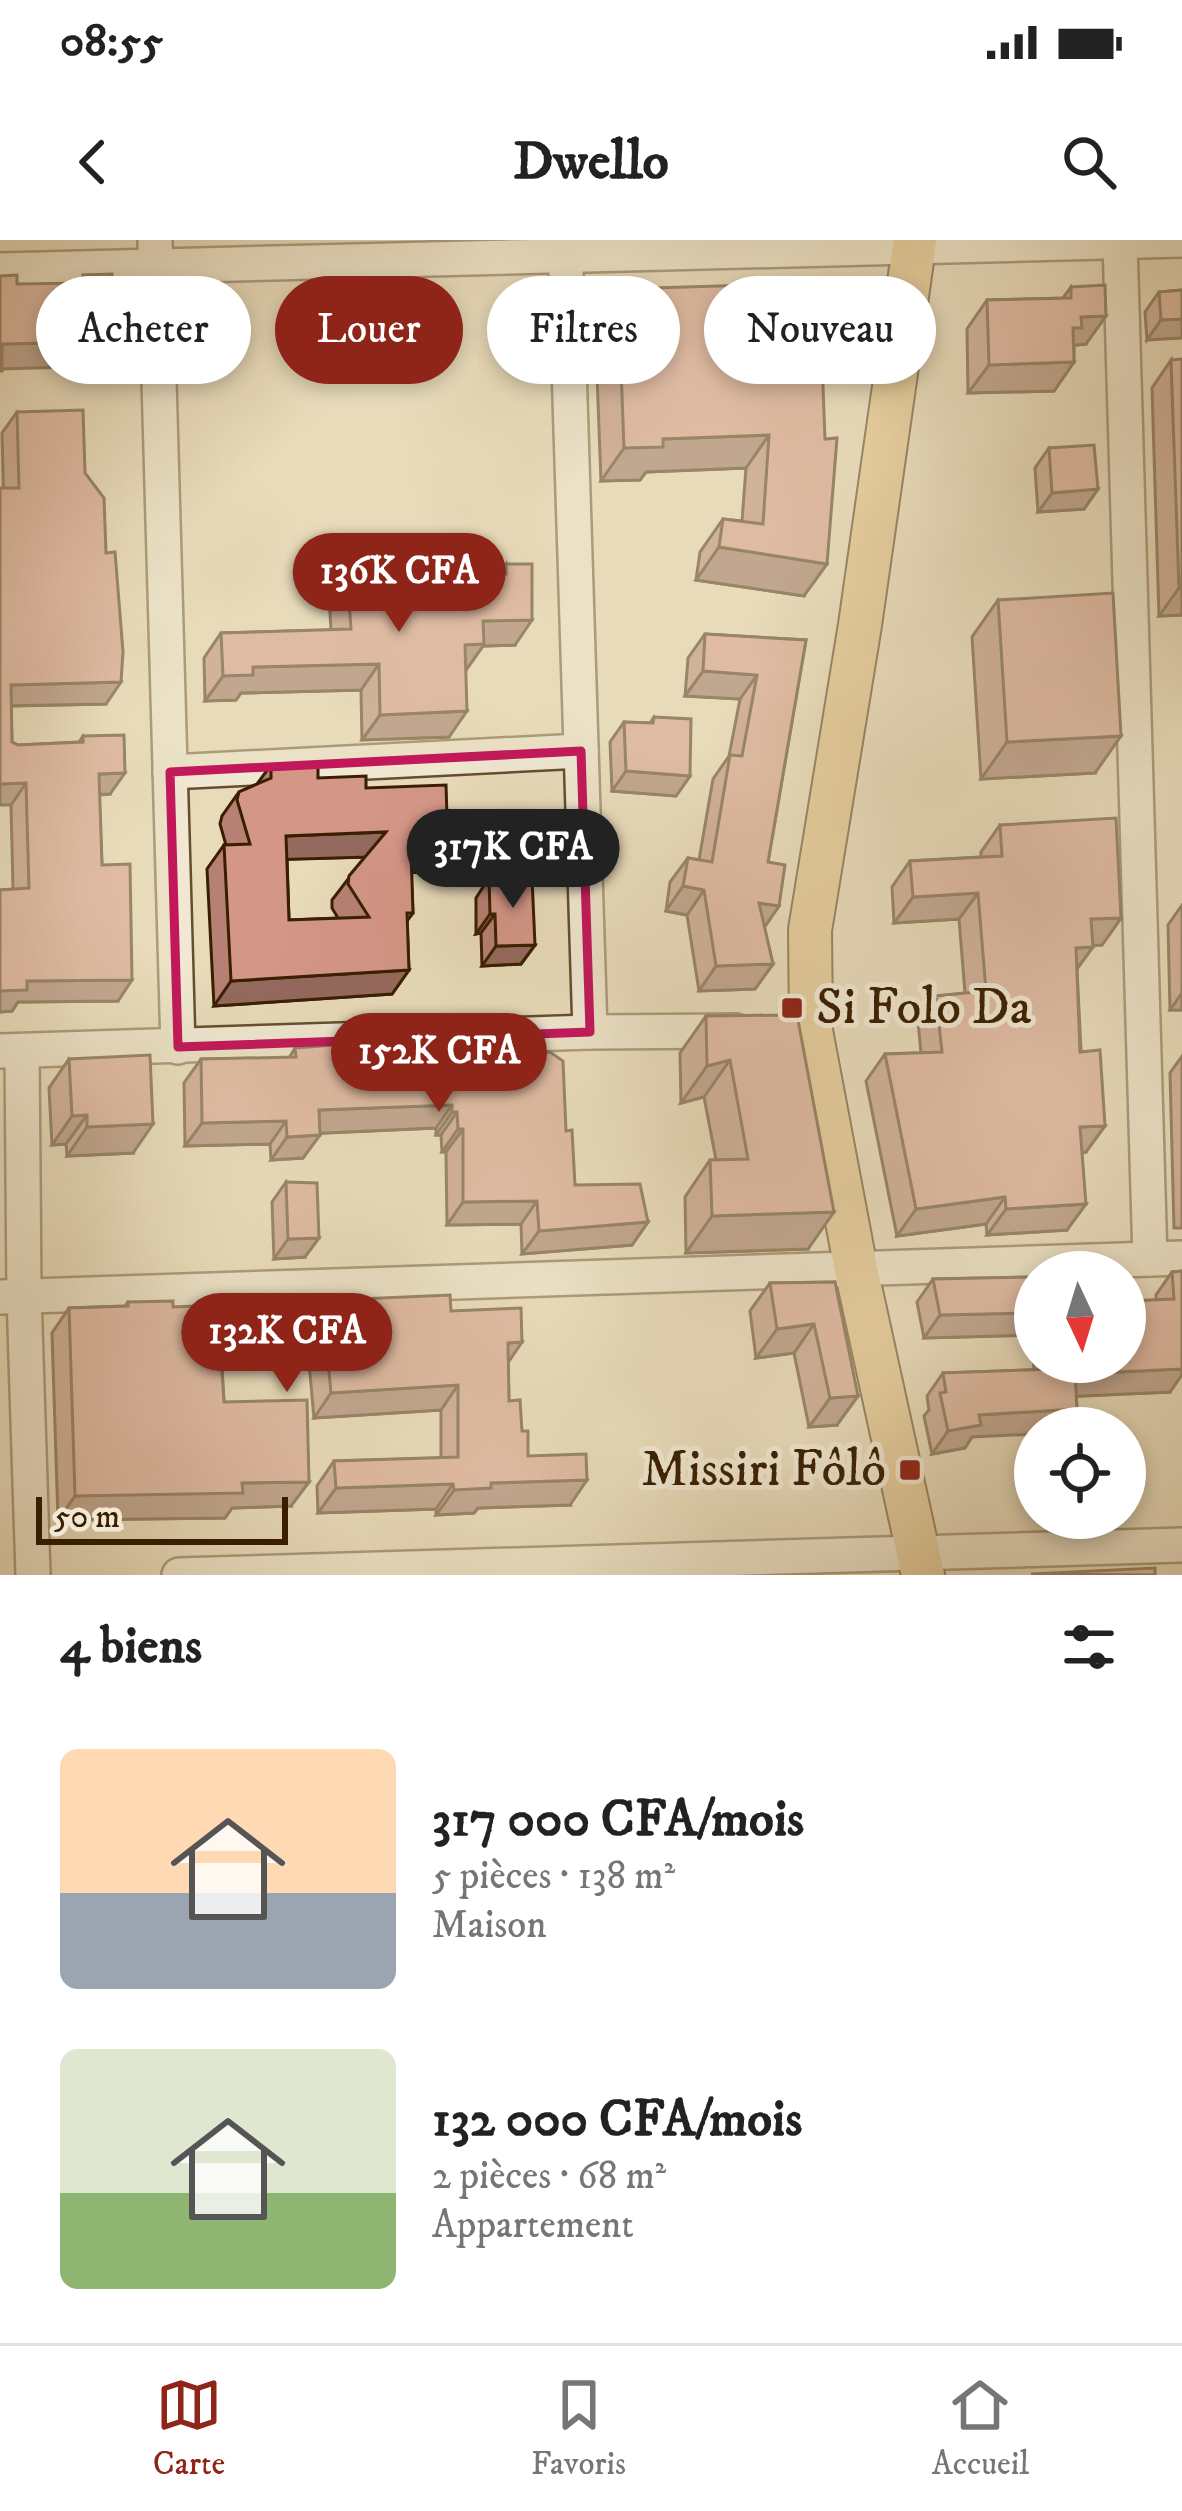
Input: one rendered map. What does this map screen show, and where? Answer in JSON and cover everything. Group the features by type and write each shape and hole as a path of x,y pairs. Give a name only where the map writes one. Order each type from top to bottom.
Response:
{"main road":[{"path":"915,243 864,602 789,1031 856,1269 921,1564"}],"street":[{"path":"0,269 155,253 1182,240"},
{"path":"12,1296 1166,1259 1120,242"},
{"path":"566,248 590,1032"},
{"path":"155,253 178,1047"},
{"path":"170,772 581,751"},
{"path":"34,1575 12,1296 11,1051 590,1032 789,1031"},
{"path":"179,1575 921,1564 1182,1545"}],"highlighted area":[{"path":"581,751 590,1032 178,1047 170,772"}],"building":[{"path":"17,275 17,284 36,284 36,343 2,344 2,371 0,371 0,276"},
{"path":"1105,285 1106,316 1081,317 1082,328 1073,328 1074,362 989,365 987,300 1071,298 1071,287"},
{"path":"704,286 704,384 823,384 825,439 837,438 827,564 719,547 723,519 763,524 769,435 663,439 663,447 624,448 622,384 680,384 680,287"},
{"path":"1182,290 1182,319 1161,320 1159,292"},
{"path":"1182,359 1182,588 1179,588 1171,360"},
{"path":"83,410 85,473 104,498 106,553 115,552 121,682 11,685 12,742 83,742 83,736 124,735 125,773 99,774 102,865 130,864 132,980 27,981 27,990 0,991 0,890 29,888 26,783 0,784 0,488 19,488 17,412"},
{"path":"1094,445 1098,489 1052,493 1049,448"},
{"path":"506,564 532,564 532,620 483,621 484,644 465,645 467,711 380,715 379,664 253,667 253,675 223,676 221,633 351,629 347,572 375,570 376,578 506,574"},
{"path":"1113,593 1121,736 1007,742 998,600"},
{"path":"705,634 806,640 768,862 785,865 779,906 759,903 773,964 716,966 704,890 683,886 688,858 712,862 730,755 742,756 757,675 703,671"},
{"path":"654,717 691,719 690,776 626,771 624,722 653,723"},
{"path":"271,765 318,766 318,778 366,776 366,788 446,785 448,848 411,849 409,970 231,981 224,845 250,844 237,800 239,792 271,778","holes":["386,832 349,876 348,884 369,917 289,920 286,836"]},
{"path":"1116,818 1121,918 1091,919 1093,947 1076,948 1080,1052 1100,1050 1105,1126 1080,1127 1086,1204 1006,1209 1005,1197 916,1209 885,1054 942,1052 936,996 986,991 978,893 913,897 910,861 1002,856 1000,825"},
{"path":"489,878 532,878 535,945 496,946"},
{"path":"797,1015 834,1212 712,1216 710,1160 748,1159 730,1060 707,1066 706,1016"},
{"path":"525,1039 525,1054 550,1052 563,1061 566,1131 572,1130 575,1185 640,1184 648,1222 539,1231 537,1201 463,1202 463,1129 458,1129 452,1105 319,1110 320,1135 287,1137 286,1121 202,1123 201,1059 296,1057 295,1048 335,1045 335,1052"},
{"path":"150,1055 153,1124 87,1127 87,1115 72,1116 69,1059"},
{"path":"286,1182 317,1183 319,1238 288,1239"},
{"path":"1182,1271 1182,1369 1146,1371 1146,1300 1174,1299 1172,1272"},
{"path":"1014,1277 1014,1313 940,1315 933,1279"},
{"path":"835,1282 858,1396 830,1398 814,1324 777,1329 770,1283"},
{"path":"450,1295 451,1311 521,1308 522,1342 508,1343 509,1401 520,1400 528,1456 586,1454 587,1480 491,1483 491,1488 454,1490 453,1484 336,1488 334,1461 458,1457 458,1385 331,1393 326,1339 220,1342 224,1402 307,1400 309,1482 242,1483 243,1493 75,1496 69,1308 128,1306 128,1302 173,1301 173,1307"},
{"path":"1014,1370 1014,1383 1076,1383 1077,1407 1014,1407 1014,1413 979,1415 981,1425 948,1431 940,1393 946,1392 943,1373"},
{"path":"1155,1568 1155,1575 1031,1574"}],"place":[{"name":"Si Folo Da","path":"792,1008"},
{"name":"Missiri Fôlô","path":"910,1470"}]}
